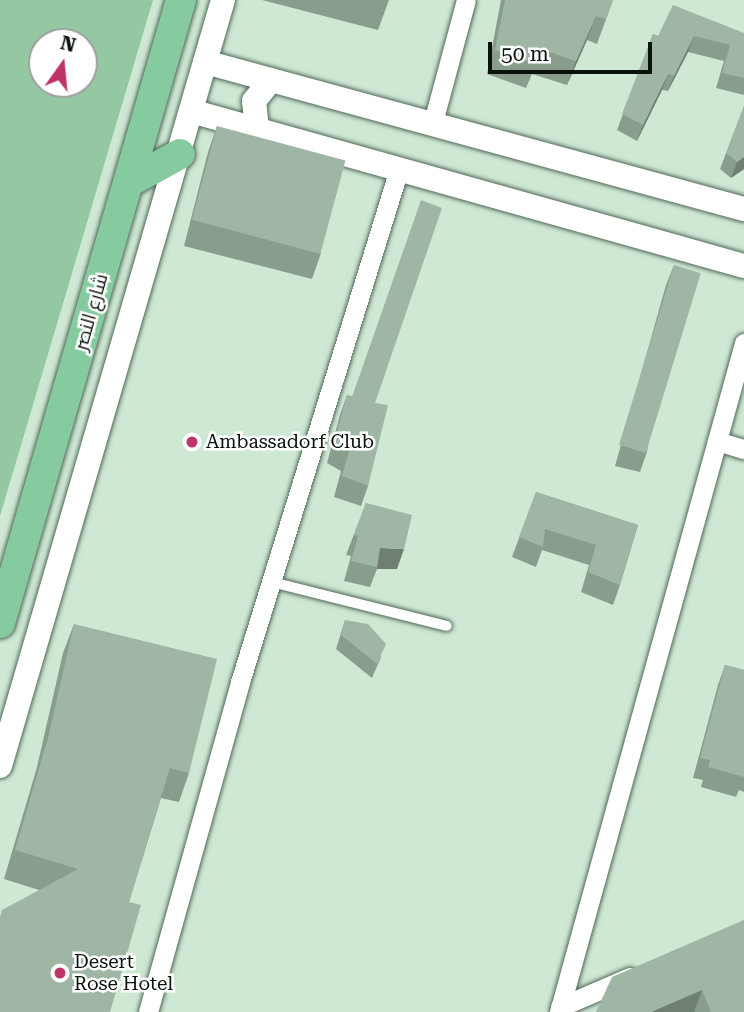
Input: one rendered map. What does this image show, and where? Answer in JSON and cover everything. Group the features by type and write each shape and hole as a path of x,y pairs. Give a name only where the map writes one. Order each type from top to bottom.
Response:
{"main road":[{"name":"شارع النصر","path":"0,623 181,0"},
{"path":"129,182 180,154"}],"street":[{"path":"0,766 223,0"},
{"path":"433,122 466,0"},
{"path":"205,62 433,122 744,209"},
{"path":"257,129 254,101 271,79"},
{"path":"191,111 744,266"},
{"path":"148,1012 272,582 398,169"},
{"path":"559,1009 744,343"},
{"path":"717,441 744,449"},
{"path":"559,1009 646,970"}],"lane":[{"path":"272,582 447,626"}],"green space":[{"path":"0,0 153,0 0,516"}],"building":[{"path":"505,0 613,0 606,19 596,16 576,61 540,49 535,64 495,50"},
{"path":"673,5 744,33 744,78 722,73 730,45 694,36 674,76 668,74 643,125 622,114 653,34 658,36"},
{"path":"744,106 744,157 737,162 726,153"},
{"path":"217,126 345,160 320,254 192,220"},
{"path":"421,200 442,208 375,403 388,405 368,486 342,476 349,451 334,443 347,395 352,397"},
{"path":"674,265 701,273 646,453 619,445"},
{"path":"536,492 638,525 620,585 588,572 596,545 545,529 543,547 519,537"},
{"path":"366,503 412,515 404,549 380,548 377,567 351,561 358,536 354,535"},
{"path":"345,620 368,624 386,644 377,664 341,635"},
{"path":"74,624 217,659 189,773 170,768 129,902 141,905 110,1012 0,1012 2,910 78,869 15,850 48,738"},
{"path":"725,665 744,670 744,777 708,767 710,760 700,758"},
{"path":"744,920 744,1012 711,1012 702,990 651,1012 596,1012 612,977"}],"place":[{"name":"Ambassadorf Club","path":"192,442"},
{"name":"Desert Rose Hotel","path":"60,973"}]}
